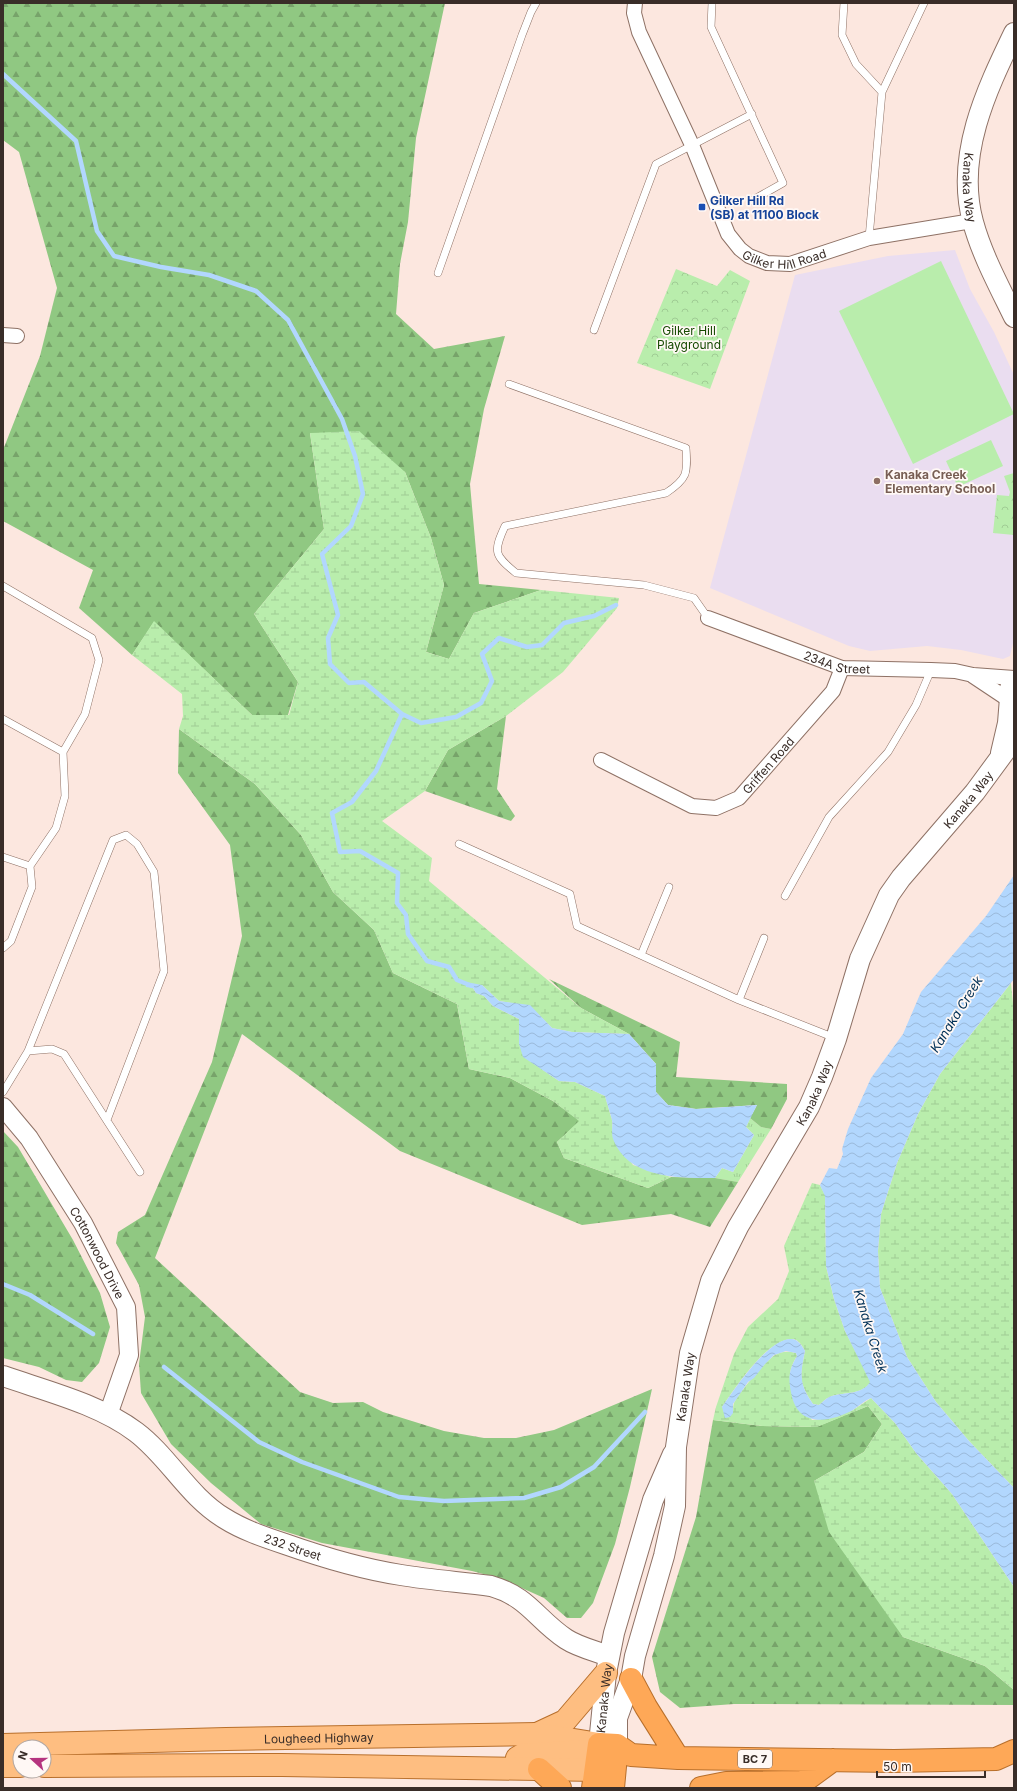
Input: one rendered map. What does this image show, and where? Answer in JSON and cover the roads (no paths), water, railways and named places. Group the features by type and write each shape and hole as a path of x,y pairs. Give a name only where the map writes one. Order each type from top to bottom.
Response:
{"highway":[{"path":"632,1679 646,1707 678,1758"},
{"name":"Lougheed Highway","path":"609,1762 678,1758 833,1760 1008,1759"},
{"name":"BC 7","path":"701,1788 713,1784 726,1783 803,1782 833,1760"},
{"path":"539,1769 560,1788"}],"main road":[{"name":"Kanaka Way","path":"1014,33 976,122 969,156 968,189 972,221 988,264 1014,317"},
{"name":"Kanaka Way","path":"999,761 1013,694"},
{"name":"Kanaka Way","path":"609,1762 617,1718 632,1679 635,1656 664,1556 675,1506 676,1447 690,1353 711,1281 738,1227 809,1107 836,1038 860,959 889,895 901,878 975,792 1014,739"},
{"name":"232 Street","path":"3,1376 108,1415 136,1432 157,1450 200,1500 223,1518 248,1531 306,1551 360,1566 401,1575 491,1586 503,1589 527,1603 567,1640 608,1665"},
{"name":"Kanaka Way","path":"609,1762 608,1665 653,1500 676,1447"},
{"path":"537,1734 566,1721 608,1665"},
{"name":"Lougheed Highway","path":"3,1745 226,1739 537,1734 609,1762"},
{"path":"500,1768 522,1755 609,1762"},
{"name":"Lougheed Highway","path":"52,1766 211,1765 539,1769 609,1762"}],"street":[{"name":"Gilker Hill Road","path":"634,3 634,13 639,32 692,145 728,234 740,249 759,261 775,265 790,264 869,238 972,221"},
{"path":"3,335 17,336"},
{"name":"234A Street","path":"708,618 842,668 955,671 973,675 1014,678"},
{"name":"Griffen Road","path":"601,760 692,806 716,808 739,798 833,691 842,668"},
{"name":"234A Street","path":"973,675 1003,696 1013,694"},
{"name":"Cottonwood Drive","path":"3,1107 29,1138 83,1224 126,1307 130,1354 108,1415"}],"lane":[{"path":"438,272 519,43 536,3"},
{"path":"712,3 711,27 783,183 751,201"},
{"path":"844,3 842,35 856,64 882,92"},
{"path":"869,238 882,92 924,3"},
{"path":"594,330 656,164 752,114"},
{"path":"509,384 686,448 688,467 681,483 666,494 505,526 497,544 500,560 516,573 644,585 694,598 708,618"},
{"path":"3,586 92,638 99,660 85,714 63,752 65,796 56,828 30,866 32,887 11,941 3,948"},
{"path":"785,896 829,816 888,752 916,706 931,670"},
{"path":"3,719 63,752"},
{"path":"3,1092 28,1051 113,840 126,835 138,844 154,872 164,971 107,1120"},
{"path":"459,844 570,894 577,926 739,1000 836,1038"},
{"path":"3,857 30,866"},
{"path":"641,955 670,887"},
{"path":"739,1000 764,938"},
{"path":"28,1051 52,1049 64,1054 140,1172"}],"water":[{"name":"Kanaka Creek","path":"1014,875 1014,979 940,1074 918,1114 897,1163 881,1214 878,1251 880,1288 907,1357 936,1402 969,1441 1014,1488 1014,1587 952,1494 916,1453 895,1423 871,1398 853,1410 835,1417 817,1420 809,1418 802,1414 796,1407 792,1397 790,1371 797,1356 796,1353 786,1351 774,1355 754,1378 748,1382 733,1404 733,1413 730,1417 725,1418 722,1407 743,1377 763,1355 773,1346 783,1341 792,1339 798,1342 805,1351 802,1367 802,1379 805,1391 813,1404 819,1405 827,1398 858,1391 867,1386 870,1382 845,1331 834,1299 826,1266 825,1196 820,1185 829,1168 837,1169 843,1154 842,1149 848,1129 871,1078 903,1034 921,992 986,916"},
{"path":"466,982 482,985 499,1001 530,1005 552,1028 572,1032 629,1034 656,1064 656,1092 668,1105 696,1109 757,1105 746,1127 754,1135 733,1172 722,1168 715,1178 686,1178 656,1174 642,1169 630,1162 620,1152 613,1139 612,1120 605,1096 575,1082 559,1081 523,1057 519,1044 519,1019 493,1006 484,996 476,993 473,988 466,987"}],"waterway":[{"path":"3,74 76,141 97,231 114,256 161,267 209,275 256,291 288,320 342,419 355,456 363,494 351,526 322,554 338,615 328,638 330,664 349,683 364,682 402,714 376,771 352,802 332,813 340,852 360,851 398,873 397,903 406,915 408,934 427,961 449,967 457,980 472,986"},
{"path":"402,714 421,723 456,717 481,703 492,681 482,654 499,638 527,647 542,645 564,623 594,616 616,605"},
{"path":"3,1284 30,1295 93,1334"},
{"path":"164,1367 259,1442 302,1462 399,1497 444,1501 524,1498 561,1487 594,1467 645,1412"}],"place":[{"name":"Gilker Hill Rd (SB) at 11100 Block","path":"702,207"},
{"name":"Kanaka Creek Elementary School","path":"877,481"}],"park label":[{"name":"Gilker Hill Playground","path":"689,337"}]}
